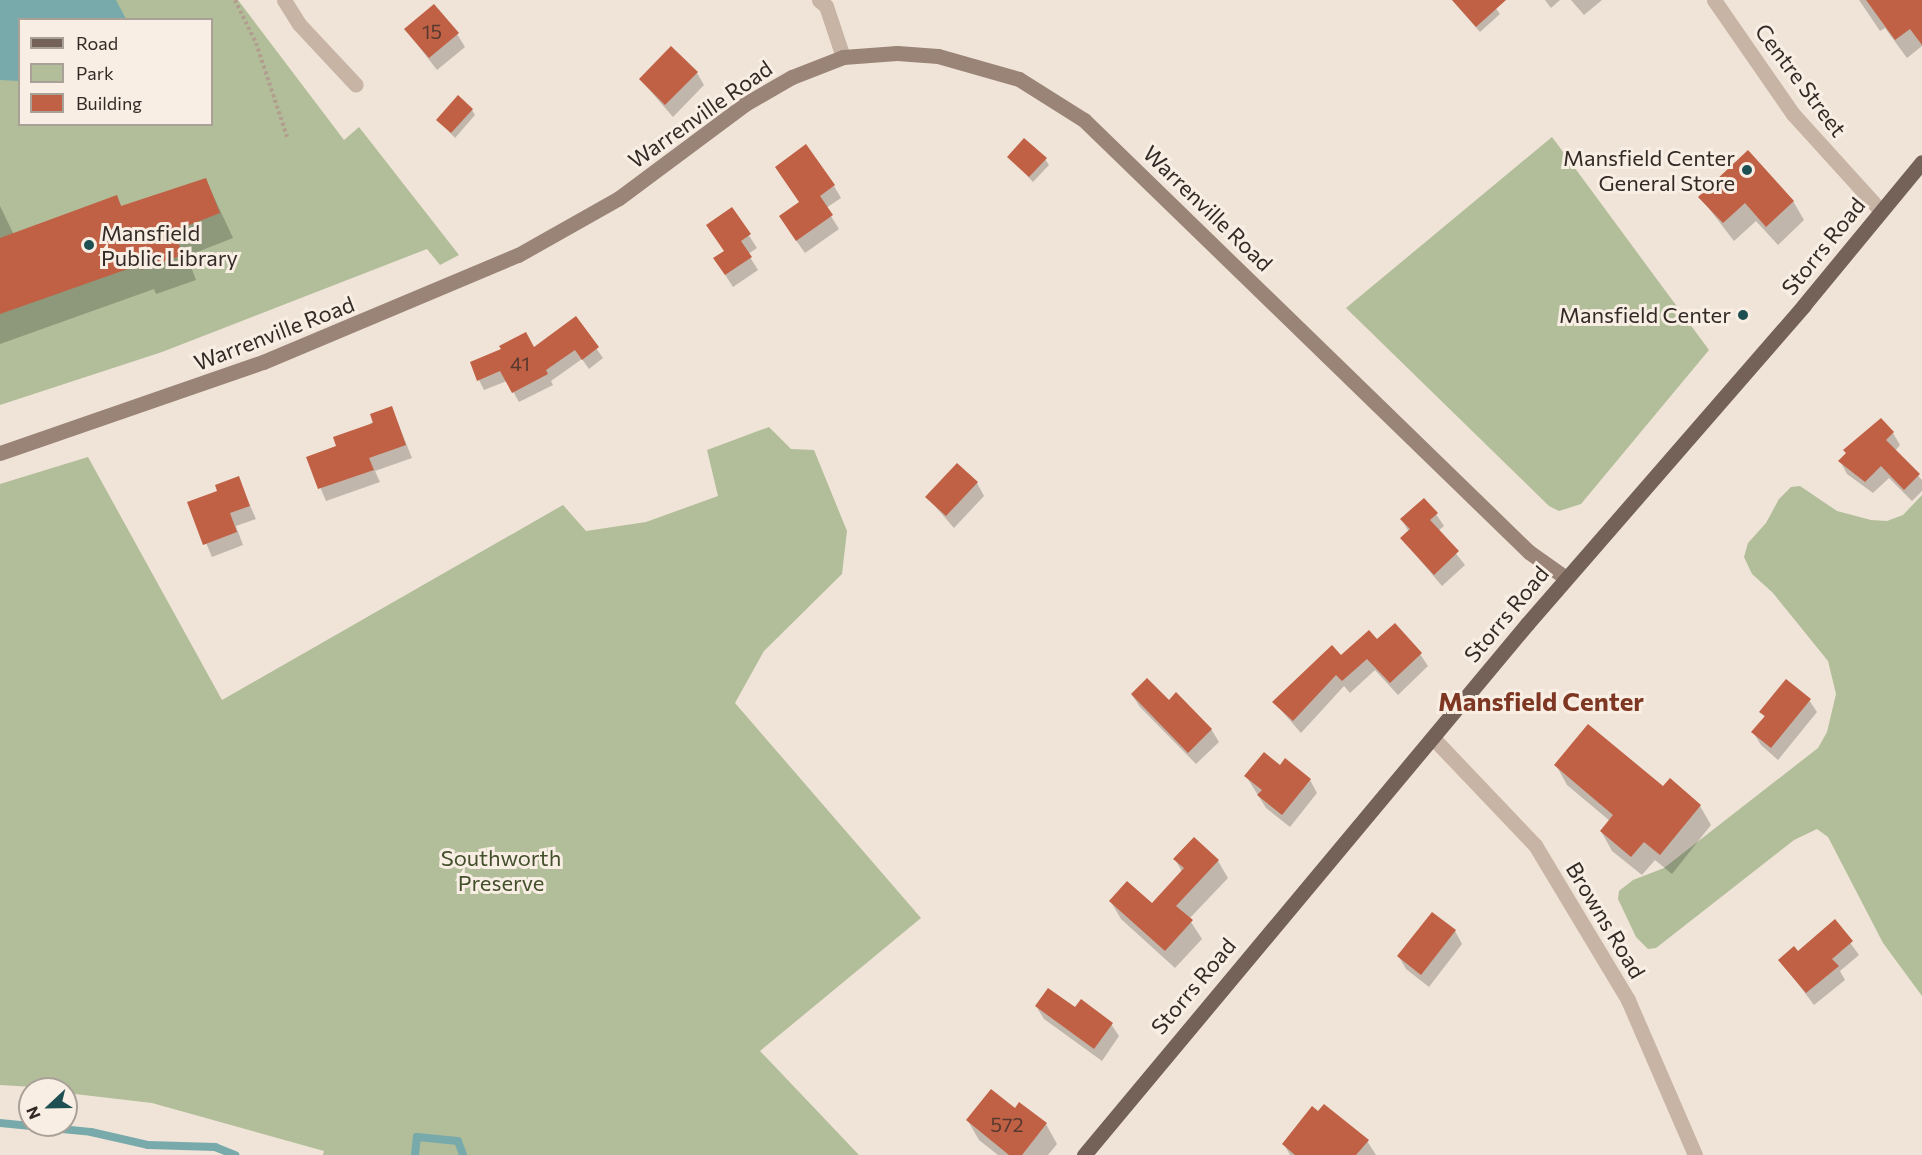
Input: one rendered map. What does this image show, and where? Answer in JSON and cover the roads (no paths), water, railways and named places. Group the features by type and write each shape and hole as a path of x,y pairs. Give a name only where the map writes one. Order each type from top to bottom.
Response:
{"main road":[{"name":"Warrenville Road","path":"0,453 263,362 518,255 619,198 746,104 792,77 843,57 897,53 938,56 1019,79 1084,120 1528,552 1566,578"},
{"name":"Storrs Road","path":"1084,1155 1566,578 1787,325 1922,162"}],"street":[{"path":"284,0 299,24 356,85"},
{"name":"Centre Street","path":"1714,0 1793,114 1881,211"},
{"path":"825,2 843,57"},
{"name":"Browns Road","path":"1433,738 1535,845 1628,1000 1695,1155"}],"water":[{"path":"0,0 116,0 125,18 18,18 18,81 0,80"}],"waterway":[{"path":"0,1123 91,1132 148,1145 215,1147 235,1155"},
{"path":"415,1155 417,1137 458,1141 463,1155"}],"place":[{"name":"Mansfield Center General Store","path":"1747,170"},
{"name":"Mansfield Public Library","path":"89,245"},
{"name":"Mansfield Center","path":"1743,315"}],"district":[{"name":"Mansfield Center","path":"1541,701"}],"park label":[{"name":"Southworth Preserve","path":"501,870"}]}
